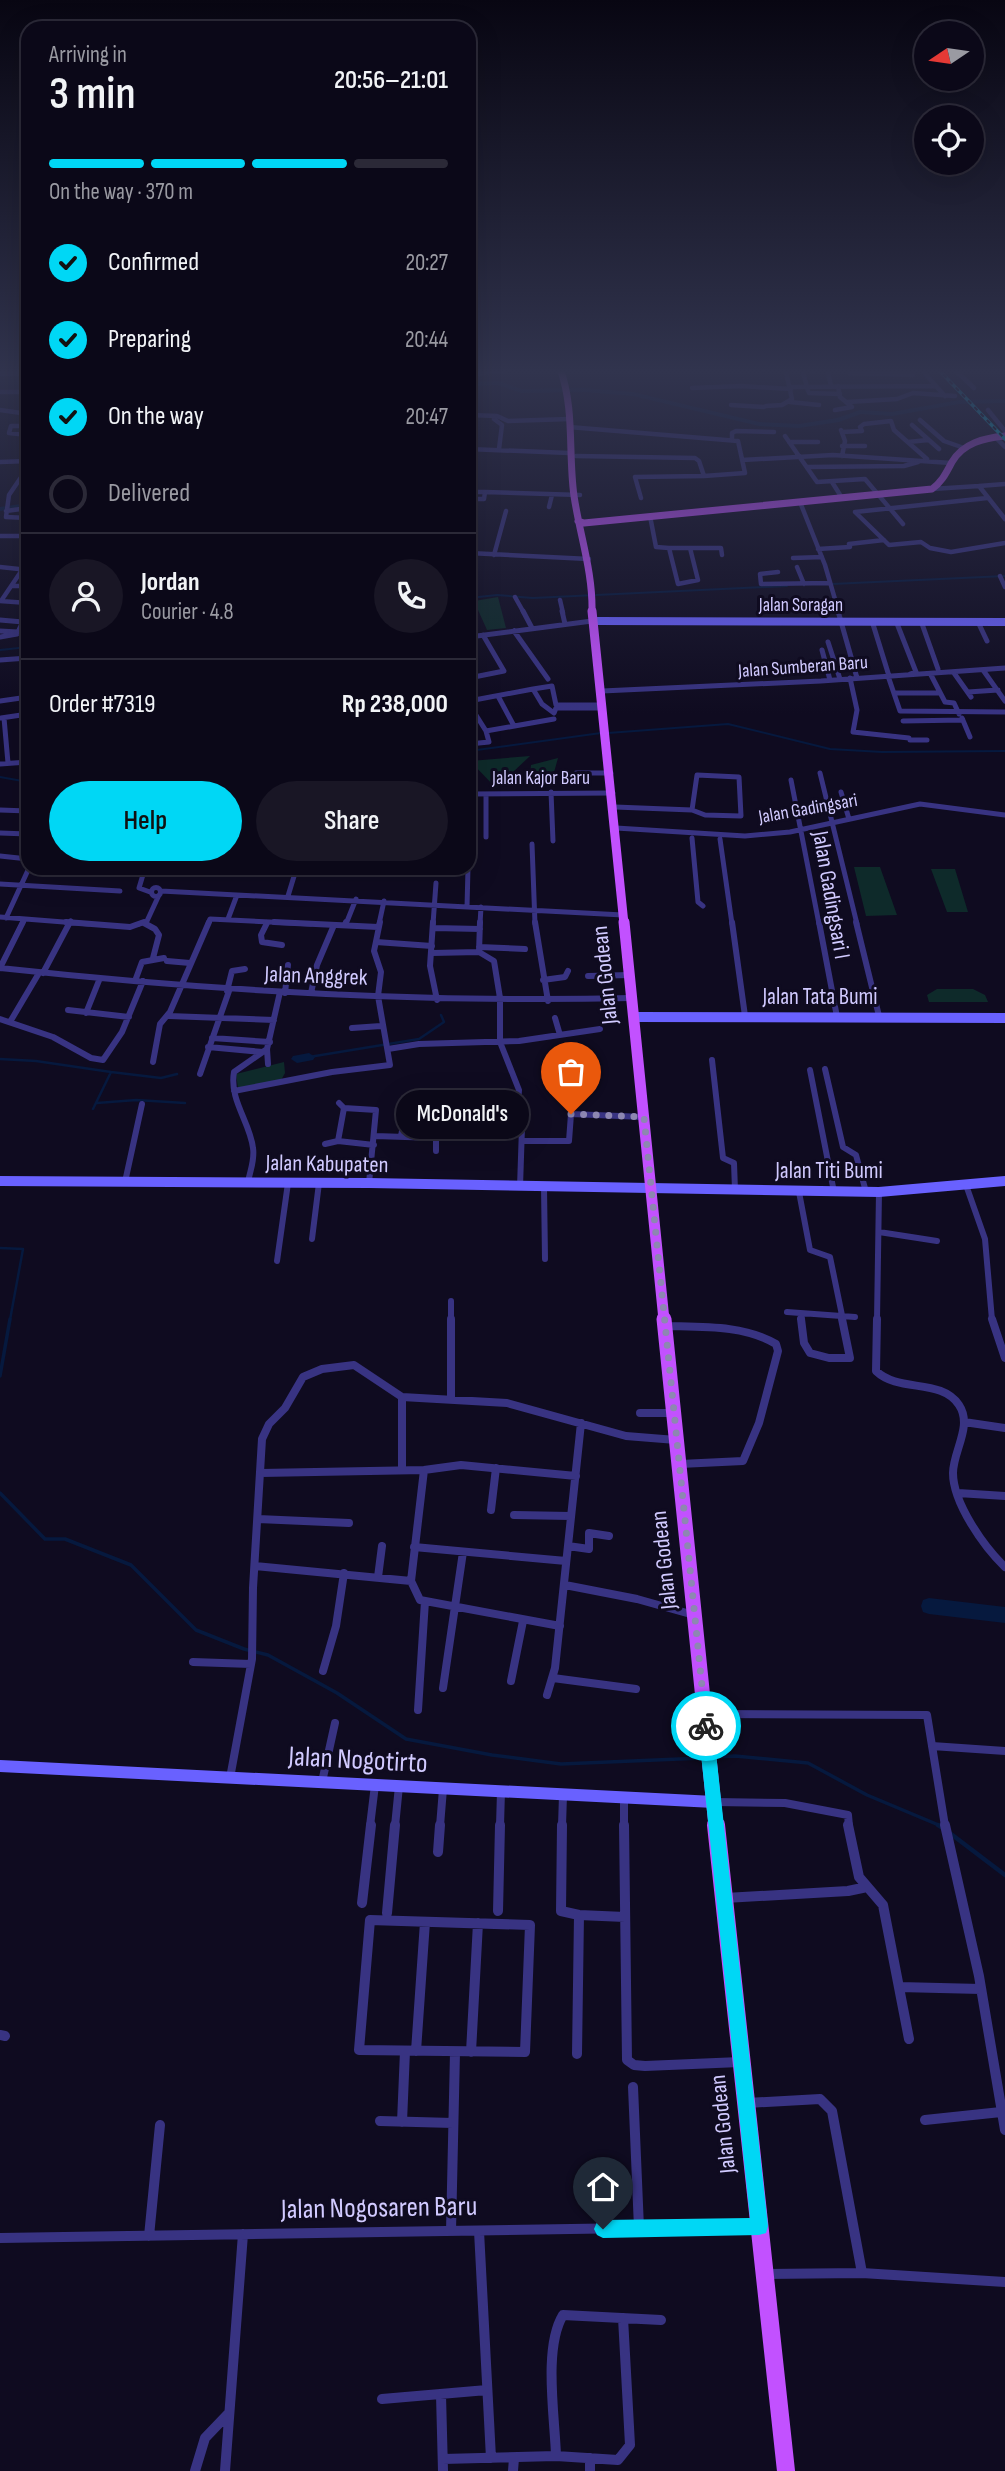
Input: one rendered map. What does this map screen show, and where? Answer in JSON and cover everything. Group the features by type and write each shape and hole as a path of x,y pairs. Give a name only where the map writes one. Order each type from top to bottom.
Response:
{"main road":[{"name":"Jalan Godean","path":"576,483 593,593 602,691 601,707 614,793 623,915 723,1898 786,2471"},
{"path":"583,524 911,492 932,489 939,483"},
{"path":"583,524 588,519 603,521"},
{"path":"583,524 603,521"}],"street":[{"path":"17,483 12,489 5,512 7,518 21,518"},
{"path":"637,483 641,498"},
{"path":"833,483 842,498"},
{"path":"868,483 903,524"},
{"path":"932,489 1005,484"},
{"path":"979,486 1004,516"},
{"path":"476,492 577,495"},
{"path":"476,499 484,499 485,492"},
{"path":"911,492 921,504"},
{"path":"548,507 552,495"},
{"path":"987,498 855,512 889,545 920,542 937,552 978,549 1005,543"},
{"path":"800,502 822,557 841,621 857,710 853,732 927,740"},
{"path":"494,555 506,511"},
{"path":"650,516 656,547 721,548 722,555"},
{"path":"0,536 21,536"},
{"path":"818,549 850,547 849,544 884,540"},
{"path":"669,548 678,584 698,579 690,548"},
{"path":"476,554 589,559"},
{"path":"793,558 822,557"},
{"path":"0,567 21,570"},
{"path":"797,567 804,584"},
{"path":"781,585 779,570 758,575 762,584 781,585 830,584"},
{"path":"0,601 21,573"},
{"path":"1000,576 1005,587"},
{"path":"12,586 21,586"},
{"path":"515,597 532,628"},
{"path":"560,600 565,624"},
{"path":"0,601 21,602"},
{"path":"0,620 21,622"},
{"path":"476,636 594,621"},
{"name":"Jalan Soragan","path":"594,621 1005,622"},
{"path":"921,621 938,669"},
{"path":"978,622 987,641"},
{"path":"873,623 910,740"},
{"path":"889,675 916,672 898,623"},
{"path":"0,637 13,636 21,626"},
{"path":"0,631 19,631"},
{"path":"514,631 548,679"},
{"path":"476,677 504,671 483,635"},
{"path":"828,642 840,679"},
{"path":"822,650 830,680"},
{"path":"0,660 21,658"},
{"name":"Jalan Sumberan Baru","path":"602,691 931,675 1005,668"},
{"path":"983,670 1005,701"},
{"path":"954,673 969,694 998,690"},
{"path":"931,675 945,702 954,703 970,737"},
{"path":"476,701 552,687 556,705 601,707"},
{"path":"533,689 542,705 554,716 558,728"},
{"path":"894,693 940,693"},
{"path":"498,696 514,726"},
{"path":"0,701 21,698"},
{"path":"554,716 556,708 601,707"},
{"path":"900,711 961,716"},
{"path":"903,721 1005,712"},
{"path":"476,714 489,741 476,743"},
{"path":"8,763 2,718 21,715"},
{"path":"486,731 554,716"},
{"path":"0,764 21,762"},
{"path":"576,773 611,773"},
{"path":"820,773 878,1016"},
{"path":"615,807 692,810 705,815 741,816 738,777 696,775 692,810"},
{"name":"Jalan Gadingsari I","path":"791,780 838,1017"},
{"path":"551,792 553,841"},
{"path":"841,792 849,819"},
{"path":"486,793 486,837"},
{"name":"Jalan Kajor Baru","path":"476,794 614,793"},
{"name":"Jalan Gadingsari","path":"616,828 746,836 832,824 920,804 1005,815"},
{"path":"0,810 21,811"},
{"path":"0,833 21,834"},
{"path":"692,838 698,902 703,906"},
{"path":"720,839 745,1016"},
{"path":"532,845 534,909 548,1001"},
{"path":"0,856 21,858"},
{"path":"26,875 3,918 130,927 144,923 155,907 160,893"},
{"path":"143,875 139,888 152,895 288,896 623,915"},
{"path":"288,896 294,875"},
{"path":"467,907 468,875"},
{"path":"436,883 431,975 439,1001"},
{"path":"0,884 120,891"},
{"path":"228,919 237,895"},
{"path":"345,925 356,899"},
{"path":"234,1091 332,1072 381,1067 391,1063 382,1026 378,996 381,972 375,955 384,901"},
{"path":"479,950 481,908"},
{"path":"0,968 24,919"},
{"path":"153,1062 160,1024 169,1016 210,919 378,927"},
{"path":"71,921 41,973 3,1021 53,1037 101,1061 108,1056 129,1017 142,962 153,958 190,963"},
{"path":"144,923 155,929 159,935 153,958"},
{"path":"267,923 261,935 262,942 282,945"},
{"path":"311,993 317,965 334,925"},
{"path":"434,928 480,929"},
{"path":"376,942 432,950 524,950"},
{"path":"479,950 494,961 500,998 500,1042 519,1090 517,1115 522,1124 520,1187"},
{"path":"268,1064 267,1047 283,993 288,965"},
{"name":"Jalan Anggrek","path":"0,968 228,991 378,996 439,1001 632,998"},
{"path":"200,1074 228,991 232,971 245,969"},
{"path":"543,980 565,977 568,971"},
{"path":"588,976 630,975"},
{"path":"86,1013 100,978"},
{"path":"68,1010 129,1017"},
{"path":"169,1016 274,1020"},
{"name":"Jalan Tata Bumi","path":"635,1017 1005,1018"},
{"path":"555,1018 560,1035"},
{"path":"352,1028 382,1026"},
{"path":"386,1044 500,1042 600,1029"},
{"path":"212,1038 267,1047"},
{"path":"208,1047 267,1047"},
{"path":"247,1182 253,1161 253,1145 234,1091 232,1075 267,1047"},
{"path":"712,1060 723,1158 734,1163 735,1190"},
{"path":"825,1069 843,1147 856,1155 866,1192"},
{"path":"810,1070 834,1192"},
{"path":"125,1182 142,1104"},
{"path":"338,1141 341,1105 376,1110 369,1183"},
{"path":"522,1141 569,1141 571,1114 644,1117"},
{"path":"401,1137 402,1124"},
{"path":"436,1151 438,1124"},
{"path":"375,1136 436,1138"},
{"path":"325,1144 338,1141 374,1145"},
{"name":"Jalan Kabupaten","path":"0,1181 369,1183 653,1190"},
{"name":"Jalan Titi Bumi","path":"653,1190 879,1192 1005,1181"},
{"path":"277,1261 288,1183"},
{"path":"312,1239 319,1183"},
{"path":"966,1185 985,1239 990,1314 1003,1340 1005,1358"},
{"path":"544,1187 545,1259"},
{"path":"799,1192 810,1250 831,1257 849,1358 817,1355 807,1350 801,1315"},
{"path":"879,1192 876,1371 886,1380 944,1392 959,1406 964,1422 953,1472 958,1493 986,1544 1005,1567"},
{"path":"879,1232 937,1241"},
{"path":"451,1301 451,1399"},
{"path":"787,1312 855,1317"},
{"path":"666,1326 712,1329 765,1338 776,1344 778,1351 759,1423 743,1461 679,1464"},
{"path":"230,1778 252,1661 262,1439 269,1424 285,1409 303,1377 310,1372 354,1365 402,1397 507,1403 626,1436 677,1440"},
{"path":"402,1397 402,1469"},
{"path":"640,1413 674,1413"},
{"path":"964,1422 1005,1428"},
{"path":"547,1695 553,1678 560,1626 581,1423"},
{"path":"261,1473 424,1470 461,1465 576,1476"},
{"path":"491,1510 496,1468"},
{"path":"424,1470 411,1581 416,1597 523,1621 560,1626"},
{"path":"958,1493 1005,1496"},
{"path":"514,1515 571,1516"},
{"path":"258,1519 349,1523"},
{"path":"568,1546 589,1549 589,1533 609,1536"},
{"path":"378,1577 382,1546"},
{"path":"414,1547 566,1561"},
{"path":"443,1688 463,1552"},
{"path":"255,1566 411,1581"},
{"path":"323,1671 336,1626 344,1573"},
{"path":"565,1585 637,1599 694,1615"},
{"path":"418,1710 425,1601"},
{"path":"510,1681 523,1621"},
{"path":"193,1662 252,1661"},
{"path":"553,1678 636,1689"},
{"path":"705,1719 927,1715 944,1822 965,1904 1001,2085 1001,2112 1005,2130"},
{"path":"322,1782 335,1723"},
{"path":"932,1746 1005,1751"},
{"name":"Jalan Nogotirto","path":"0,1766 714,1802"},
{"path":"362,1903 375,1785"},
{"path":"387,1913 399,1786"},
{"path":"438,1852 443,1788"},
{"path":"498,1911 500,1791"},
{"path":"563,1795 559,1902 561,1911 579,1915 625,1917"},
{"path":"624,1798 626,2053 629,2063 645,2066 741,2062"},
{"path":"714,1802 785,1803 848,1815 849,1837 859,1877 877,1894 883,1905 909,2039"},
{"path":"723,1898 810,1894 867,1887"},
{"path":"577,2054 579,1915"},
{"path":"370,1920 425,1922 530,1925 526,2052 359,2050 370,1920"},
{"path":"402,2122 425,1922"},
{"path":"471,2052 478,1923"},
{"path":"899,1987 981,1989"},
{"path":"451,2231 454,2052"},
{"path":"633,2087 639,2228"},
{"path":"746,2103 820,2099 828,2105 837,2134 862,2273"},
{"path":"925,2120 1001,2112"},
{"path":"380,2121 453,2123"},
{"path":"149,2236 160,2125"},
{"name":"Jalan Nogosaren Baru","path":"0,2238 759,2226"},
{"path":"479,2231 491,2458"},
{"path":"225,2471 243,2234"},
{"path":"765,2274 862,2273 1005,2282"},
{"path":"556,2456 553,2340 558,2318 563,2315 661,2320"},
{"path":"441,2395 443,2465 491,2458 513,2465 556,2456 590,2465 618,2460 629,2445 623,2318"},
{"path":"382,2399 487,2390"},
{"path":"195,2471 200,2442 209,2429 228,2414"}],"green space":[{"path":"498,597 506,628 487,630 476,601"},
{"path":"530,756 496,788 476,767 476,760"},
{"path":"558,758 550,787 529,786 531,765"},
{"path":"854,867 880,867 897,915 866,916"},
{"path":"931,869 955,869 968,912 947,912"},
{"path":"937,989 973,989 985,995 988,1002 929,1002 927,995"},
{"path":"284,1062 285,1073 280,1082 238,1088 236,1074"}],"waterway":[{"path":"0,509 21,506"},
{"path":"832,584 1005,576"},
{"path":"476,597 497,595 533,598 787,586"},
{"path":"0,650 21,648"},
{"path":"608,733 728,724 830,749 882,752 1005,751"},
{"path":"476,750 601,733"},
{"path":"0,777 21,781"},
{"path":"309,1057 419,1039 444,1022 441,1015"},
{"path":"297,1059 309,1057"},
{"path":"0,1059 36,1061 111,1072"},
{"path":"93,1109 111,1072"},
{"path":"111,1072 161,1078 177,1074"},
{"path":"97,1103 136,1100 185,1103"},
{"path":"0,1248 23,1249 10,1320"},
{"path":"0,1376 10,1319"},
{"path":"0,1493 45,1539 65,1539 131,1565 196,1630 244,1649 268,1655 337,1693 406,1739 492,1755 561,1764 703,1758"},
{"path":"929,1606 1005,1615"},
{"path":"713,1757 735,1756 808,1763 867,1795 941,1826"},
{"path":"938,1825 943,1828"},
{"path":"951,1834 1005,1875"}],"way so far":[{"path":"571,1114 644,1117 706,1726"}],"place":[{"name":"McDonald's","path":"571,1114"}],"route":[{"path":"603,2229 759,2226 706,1726"}]}
